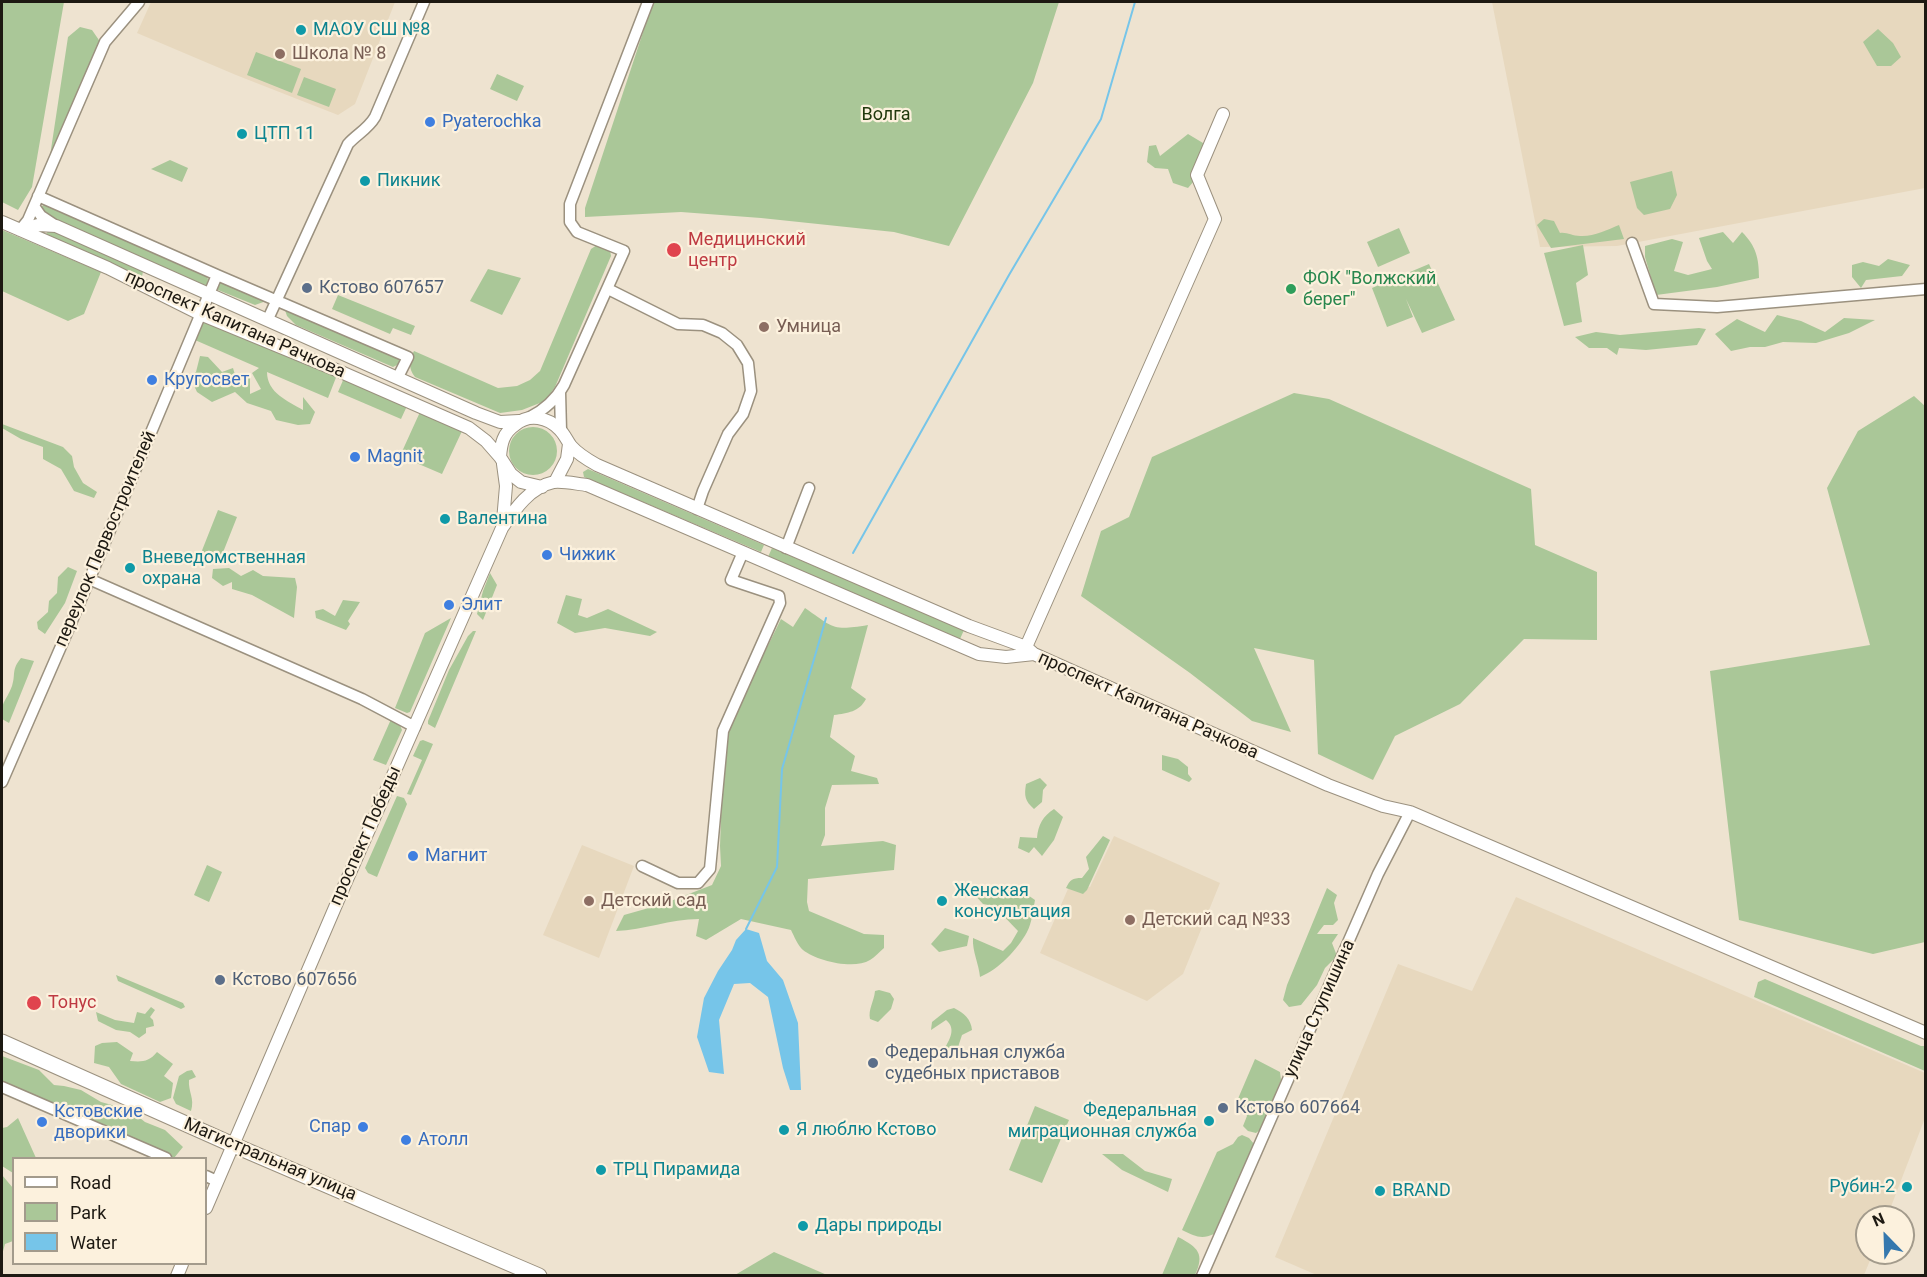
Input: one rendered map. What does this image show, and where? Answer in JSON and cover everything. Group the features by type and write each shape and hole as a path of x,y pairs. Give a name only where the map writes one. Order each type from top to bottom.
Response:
{"main road":[{"name":"Магистральная улица","path":"2,1042 231,1144 539,1275"}],"street":[{"path":"20,230 28,220 105,42 139,2"},
{"path":"268,319 348,144 370,125 375,117 424,2"},
{"path":"502,528 506,486 502,460 503,438 510,428 539,412 560,392 608,290 624,250 577,232 570,222 570,204 648,2"},
{"path":"36,201 41,216 56,226 476,413 500,422 542,418 561,431 578,453 597,465 786,548 1030,650 1215,219 1197,175 1223,114"},
{"path":"36,201 408,357 398,377"},
{"name":"проспект Капитана Рачкова","path":"2,222 108,268 200,314 469,428 486,441 502,460"},
{"path":"20,230 38,225 56,226"},
{"path":"1632,243 1654,304 1717,307 1926,289"},
{"name":"переулок Первостроителей","path":"2,782 217,275"},
{"path":"608,290 678,324 703,326 722,333 737,345 748,363 751,391 743,414 728,434 703,491 698,509"},
{"path":"560,392 561,431"},
{"path":"469,428 476,413"},
{"path":"502,528 515,508 525,498 555,482 567,459 569,444"},
{"path":"502,460 511,474 520,482 542,487"},
{"name":"проспект Капитана Рачкова","path":"555,482 587,485 979,654 1006,657 1030,650 1328,784 1383,806 1410,812 1926,1034"},
{"path":"786,548 809,488"},
{"name":"проспект Победы","path":"207,1202 211,1178 231,1144 502,528"},
{"path":"642,866 678,882 698,883 710,869 723,731 780,603 779,596 731,580 743,552"},
{"path":"89,579 362,699 415,727"},
{"path":"979,654 985,645 986,632"},
{"name":"улица Ступишина","path":"1202,1275 1378,874 1410,812"},
{"path":"2,1088 164,1157"}],"shaded area":[{"name":"Школа № 8","path":"151,2 395,2 355,104 338,115 137,33"},
{"path":"1492,2 1925,2 1925,188 1617,246 1540,247"},
{"name":"Детский сад №33","path":"1114,836 1220,883 1183,974 1147,1001 1040,953 1071,882 1090,887"},
{"name":"Детский сад","path":"582,845 634,866 599,958 543,935"},
{"path":"1516,897 1925,1073 1925,1118 1892,1205 1855,1205 1855,1265 1868,1265 1864,1275 1319,1276 1275,1257 1398,964 1472,991"}],"green space":[{"path":"2,2 64,2 32,187 18,210 2,202"},
{"name":"Волга","path":"653,2 1059,2 1033,83 949,246 894,232 761,218 681,212 585,217 585,208"},
{"path":"80,27 92,30 101,43 50,156 68,37"},
{"path":"1878,29 1893,43 1901,57 1891,66 1877,66 1863,42"},
{"path":"256,52 301,69 292,93 247,75"},
{"path":"497,74 524,86 517,101 490,89"},
{"path":"304,77 336,89 329,107 297,95"},
{"path":"1188,134 1203,143 1204,165 1193,168 1200,174 1188,188 1173,183 1168,169 1155,168 1147,162 1149,146 1156,145 1160,156"},
{"path":"170,160 188,168 182,182 151,169"},
{"path":"1672,171 1677,195 1670,209 1644,215 1637,208 1630,182"},
{"path":"51,205 204,272 208,279 207,286 47,217 40,207"},
{"path":"1544,219 1554,221 1560,233 1577,236 1595,234 1619,225 1624,239 1551,248 1537,225"},
{"path":"1399,228 1410,253 1378,267 1367,242"},
{"path":"50,229 143,271 142,277 46,234"},
{"path":"2,230 101,272 84,314 68,321 2,291"},
{"path":"1723,232 1733,243 1742,232 1751,242 1756,253 1759,278 1717,287 1656,295 1645,257 1645,246 1672,239 1683,242 1674,271 1688,275 1712,269 1699,238"},
{"path":"597,245 610,250 611,256 555,387 545,401 522,410 500,413 415,377 410,364 414,351 498,388 517,386 530,380 540,371 591,249"},
{"path":"1583,245 1588,275 1576,283 1582,322 1564,326 1544,253"},
{"path":"1888,259 1910,265 1902,276 1866,280 1861,288 1852,277 1852,265 1863,262 1879,266"},
{"path":"1429,264 1455,320 1422,333 1406,299 1413,317 1387,327 1372,288"},
{"path":"488,269 521,278 502,315 470,301"},
{"path":"224,281 269,300 255,305 218,290 218,283"},
{"path":"338,295 415,326 411,335 393,328 390,334 332,309"},
{"path":"284,307 403,358 401,363 393,367 296,325 287,316"},
{"path":"1777,315 1801,321 1825,332 1844,318 1875,320 1849,333 1816,343 1783,342 1765,347 1731,351 1715,334 1737,319 1765,332"},
{"path":"204,318 337,375 328,398 267,372 274,391 303,410 303,397 315,412 310,424 298,425 276,420 271,411 247,403 235,392 212,402 197,392 190,377 196,372 200,356 208,357 222,372 233,368 236,378 250,378 250,394 261,389 252,373 259,368 195,340"},
{"path":"1706,329 1697,345 1646,350 1619,348 1617,355 1607,348 1589,348 1575,337 1596,332 1620,335"},
{"path":"344,378 407,406 401,419 338,392"},
{"path":"1294,393 1329,399 1531,489 1535,545 1597,572 1597,640 1524,639 1460,704 1395,736 1373,780 1318,754 1314,660 1254,648 1291,732 1252,721 1190,673 1081,596 1101,531 1129,517 1152,457"},
{"path":"1914,396 1926,407 1925,942 1873,954 1739,920 1710,671 1870,645 1827,488 1858,431"},
{"path":"420,412 462,431 442,474 400,456"},
{"path":"2,424 63,447 72,456 74,467 83,483 97,492 94,498 74,491 61,469 43,459 43,447 21,439 2,428"},
{"path":"528,427 538,427 553,437 557,451 556,460 547,471 538,475 528,475 513,465 509,456 509,446 519,431"},
{"path":"588,469 764,545 761,552 584,477 583,472"},
{"path":"218,510 237,517 220,560 201,553"},
{"path":"772,548 964,630 960,639 768,557"},
{"path":"68,567 77,571 65,603 45,634 38,629 37,622 48,612 49,601 57,593 58,577"},
{"path":"229,568 241,576 253,570 263,576 295,578 297,587 294,618 252,595 232,589 232,582 223,586 212,578 213,569"},
{"path":"490,573 497,585 483,620 477,614"},
{"path":"566,595 582,599 578,615 587,618 608,609 657,632 650,636 605,628 575,633 557,623"},
{"path":"343,600 360,602 348,621 350,624 346,630 316,618 315,611 323,609 335,616"},
{"path":"805,608 828,624 840,628 868,625 851,688 866,699 856,709 834,715 830,737 855,756 851,771 877,778 879,784 832,785 825,808 825,835 821,846 883,841 896,845 894,870 808,879 809,911 864,934 884,935 884,948 872,959 863,963 845,964 826,961 803,950 791,930 741,919 706,940 696,936 699,919 616,931 624,915 663,904 712,885 721,866 724,735 781,619 793,627"},
{"path":"451,618 410,712 395,708 425,633"},
{"path":"473,631 476,631 435,728 428,724 428,721 449,670"},
{"path":"21,658 34,661 9,723 2,719 2,708 12,686 16,666"},
{"path":"392,717 399,723 402,730 386,765 373,760"},
{"path":"420,741 433,744 411,795 407,794 422,760 413,756"},
{"path":"1162,755 1178,759 1188,767 1188,774 1192,779 1189,782 1162,770"},
{"path":"1040,778 1047,785 1043,790 1042,802 1034,809 1026,798 1026,784"},
{"path":"397,796 404,798 407,804 377,877 368,873 365,868"},
{"path":"1054,809 1063,817 1054,840 1042,856 1034,847 1029,853 1018,848 1020,837 1037,838 1042,821"},
{"path":"1103,836 1110,840 1087,890 1083,894 1066,888 1072,880 1082,878 1089,869 1086,857"},
{"path":"207,865 222,872 209,902 194,895"},
{"path":"978,886 1004,899 1009,890 1019,889 1035,900 1029,928 1018,946 1001,964 980,977 973,938 1003,951 1018,931 994,906 983,904 973,893 974,888"},
{"path":"1327,888 1337,895 1334,903 1338,920 1333,925 1324,925 1317,934 1338,934 1332,943 1337,956 1325,968 1317,985 1301,1005 1289,1007 1283,1000 1287,985"},
{"path":"945,928 969,936 967,946 939,952 931,944"},
{"path":"116,975 183,1003 185,1007 181,1009 118,981"},
{"path":"1765,979 1925,1046 1925,1071 1754,997 1758,982"},
{"path":"875,991 890,993 894,999 891,1009 878,1022 870,1019 870,1009"},
{"path":"151,1007 155,1010 150,1017 154,1026 146,1028 146,1033 139,1038 130,1032 116,1030 98,1021 96,1012 115,1020 134,1023 137,1012 145,1014"},
{"path":"954,1008 966,1017 972,1030 962,1035 958,1047 950,1052 944,1050 952,1031 949,1023 946,1020 931,1030 932,1022 947,1010"},
{"path":"117,1042 133,1053 130,1061 145,1061 157,1052 173,1064 164,1076 173,1083 171,1098 160,1102 121,1084 109,1067 94,1063 95,1046"},
{"path":"2,1056 39,1070 54,1085 81,1090 101,1102 130,1110 145,1122 165,1130 183,1147 175,1157 172,1157 2,1083"},
{"path":"1255,1059 1280,1072 1281,1080 1261,1129 1256,1133 1248,1131 1243,1126 1247,1116 1237,1101"},
{"path":"192,1070 196,1077 189,1080 191,1111 176,1104 173,1098 179,1076"},
{"path":"1035,1106 1069,1120 1042,1183 1009,1170"},
{"path":"18,1118 36,1157 12,1157 12,1172 2,1166 2,1128 7,1127"},
{"path":"1242,1135 1254,1144 1214,1234 1202,1237 1182,1230 1217,1152 1233,1144"},
{"path":"1102,1154 1123,1154 1145,1171 1172,1179 1168,1192 1122,1170"},
{"path":"2,1175 12,1187 12,1241 5,1244 2,1255"},
{"path":"1178,1237 1198,1252 1199,1262 1195,1275 1162,1275"},
{"path":"774,1252 827,1275 735,1275"}],"water":[{"path":"746,929 759,933 767,961 783,980 798,1023 801,1090 790,1090 768,997 750,983 734,984 719,1020 724,1074 709,1072 697,1037 704,998 736,940"}],"waterway":[{"path":"853,553 1009,275 1101,119 1135,2"},
{"path":"746,929 777,867 782,769 826,618"}],"place":[{"name":"МАОУ СШ №8","path":"301,30"},
{"name":"Школа № 8","path":"280,54"},
{"name":"Pyaterochka","path":"430,122"},
{"name":"ЦТП 11","path":"242,134"},
{"name":"Пикник","path":"365,181"},
{"name":"Медицинский центр","path":"674,250"},
{"name":"Кстово 607657","path":"307,288"},
{"name":"ФОК \"Волжский берег\"","path":"1291,289"},
{"name":"Умница","path":"764,327"},
{"name":"Кругосвет","path":"152,380"},
{"name":"Magnit","path":"355,457"},
{"name":"Валентина","path":"445,519"},
{"name":"Чижик","path":"547,555"},
{"name":"Вневедомственная охрана","path":"130,568"},
{"name":"Элит","path":"449,605"},
{"name":"Магнит","path":"413,856"},
{"name":"Детский сад","path":"589,901"},
{"name":"Женская консультация","path":"942,901"},
{"name":"Детский сад №33","path":"1130,920"},
{"name":"Кстово 607656","path":"220,980"},
{"name":"Тонус","path":"34,1003"},
{"name":"Федеральная служба судебных приставов","path":"873,1063"},
{"name":"Кстово 607664","path":"1223,1108"},
{"name":"Федеральная миграционная служба","path":"1209,1121"},
{"name":"Кстовские дворики","path":"42,1122"},
{"name":"Спар","path":"363,1127"},
{"name":"Я люблю Кстово","path":"784,1130"},
{"name":"Атолл","path":"406,1140"},
{"name":"ТРЦ Пирамида","path":"601,1170"},
{"name":"Рубин-2","path":"1907,1187"},
{"name":"BRAND","path":"1380,1191"},
{"name":"Дары природы","path":"803,1226"}]}
